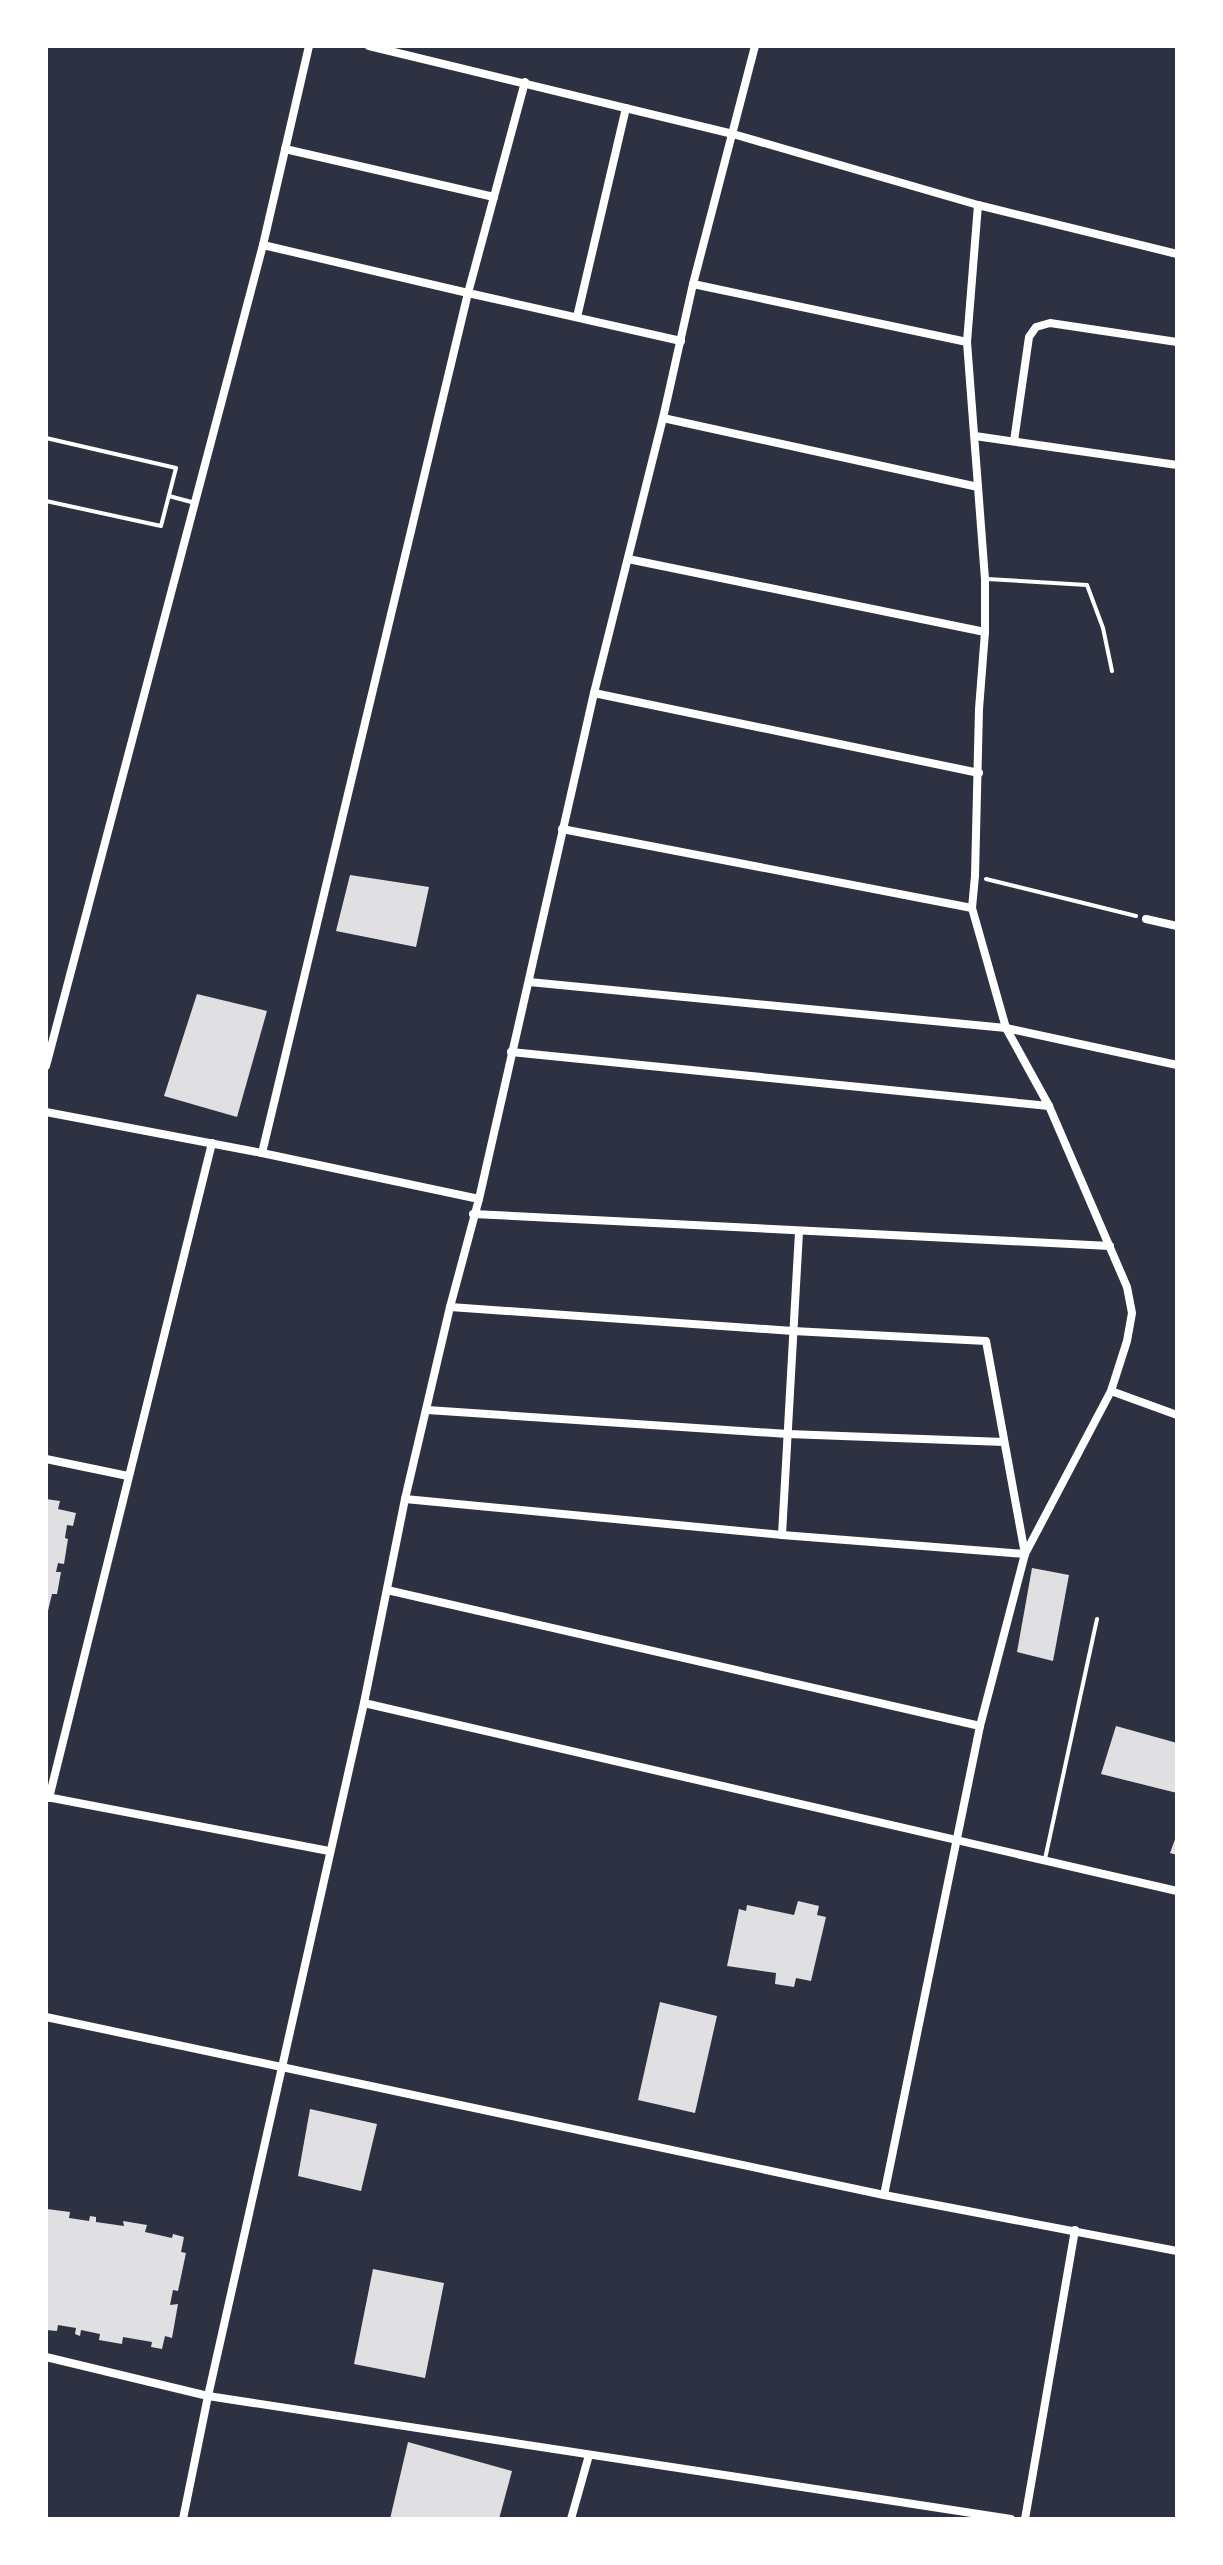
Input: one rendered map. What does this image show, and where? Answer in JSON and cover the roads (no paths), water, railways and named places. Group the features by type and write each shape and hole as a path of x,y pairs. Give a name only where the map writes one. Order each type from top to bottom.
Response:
{"street":[{"path":"46,1066 263,245 309,46"},
{"path":"369,46 733,134 978,205 1177,254"},
{"path":"183,2519 364,1703 405,1499 479,1199 594,693 693,284 755,46"},
{"path":"262,1153 468,293 525,82"},
{"path":"577,317 626,108"},
{"path":"285,149 494,197"},
{"path":"884,2195 980,1726 1025,1554 1111,1391 1127,1341 1132,1313 1127,1287 1049,1106 1006,1028 972,908 985,632 985,579 967,342 978,205"},
{"path":"263,245 681,341"},
{"path":"693,284 967,342"},
{"path":"1014,441 1029,337 1036,327 1050,323 1177,342"},
{"path":"663,418 978,487"},
{"path":"975,436 1177,465"},
{"path":"628,559 985,632"},
{"path":"594,693 979,773"},
{"path":"562,829 972,908"},
{"path":"1146,919 1177,926"},
{"path":"529,982 1006,1028 1177,1065"},
{"path":"511,1052 1049,1106"},
{"path":"46,1112 479,1199"},
{"path":"212,1143 48,1797 329,1851"},
{"path":"473,1214 1110,1246"},
{"path":"782,1535 799,1232"},
{"path":"450,1307 986,1341 1025,1554"},
{"path":"1111,1391 1177,1415"},
{"path":"427,1410 788,1434 1004,1442"},
{"path":"46,1459 128,1476"},
{"path":"405,1499 782,1535 1025,1554"},
{"path":"387,1590 980,1726"},
{"path":"364,1703 1177,1891"},
{"path":"46,2017 284,2065 884,2195 1177,2251"},
{"path":"1025,2519 1075,2230"},
{"path":"46,2357 208,2396 1011,2519"},
{"path":"571,2519 589,2455"}],"lane":[{"path":"46,438 176,468 161,526 46,501"},
{"path":"169,496 195,503"},
{"path":"985,579 1087,585 1103,628 1112,671"},
{"path":"1044,1859 1097,1619"}]}
